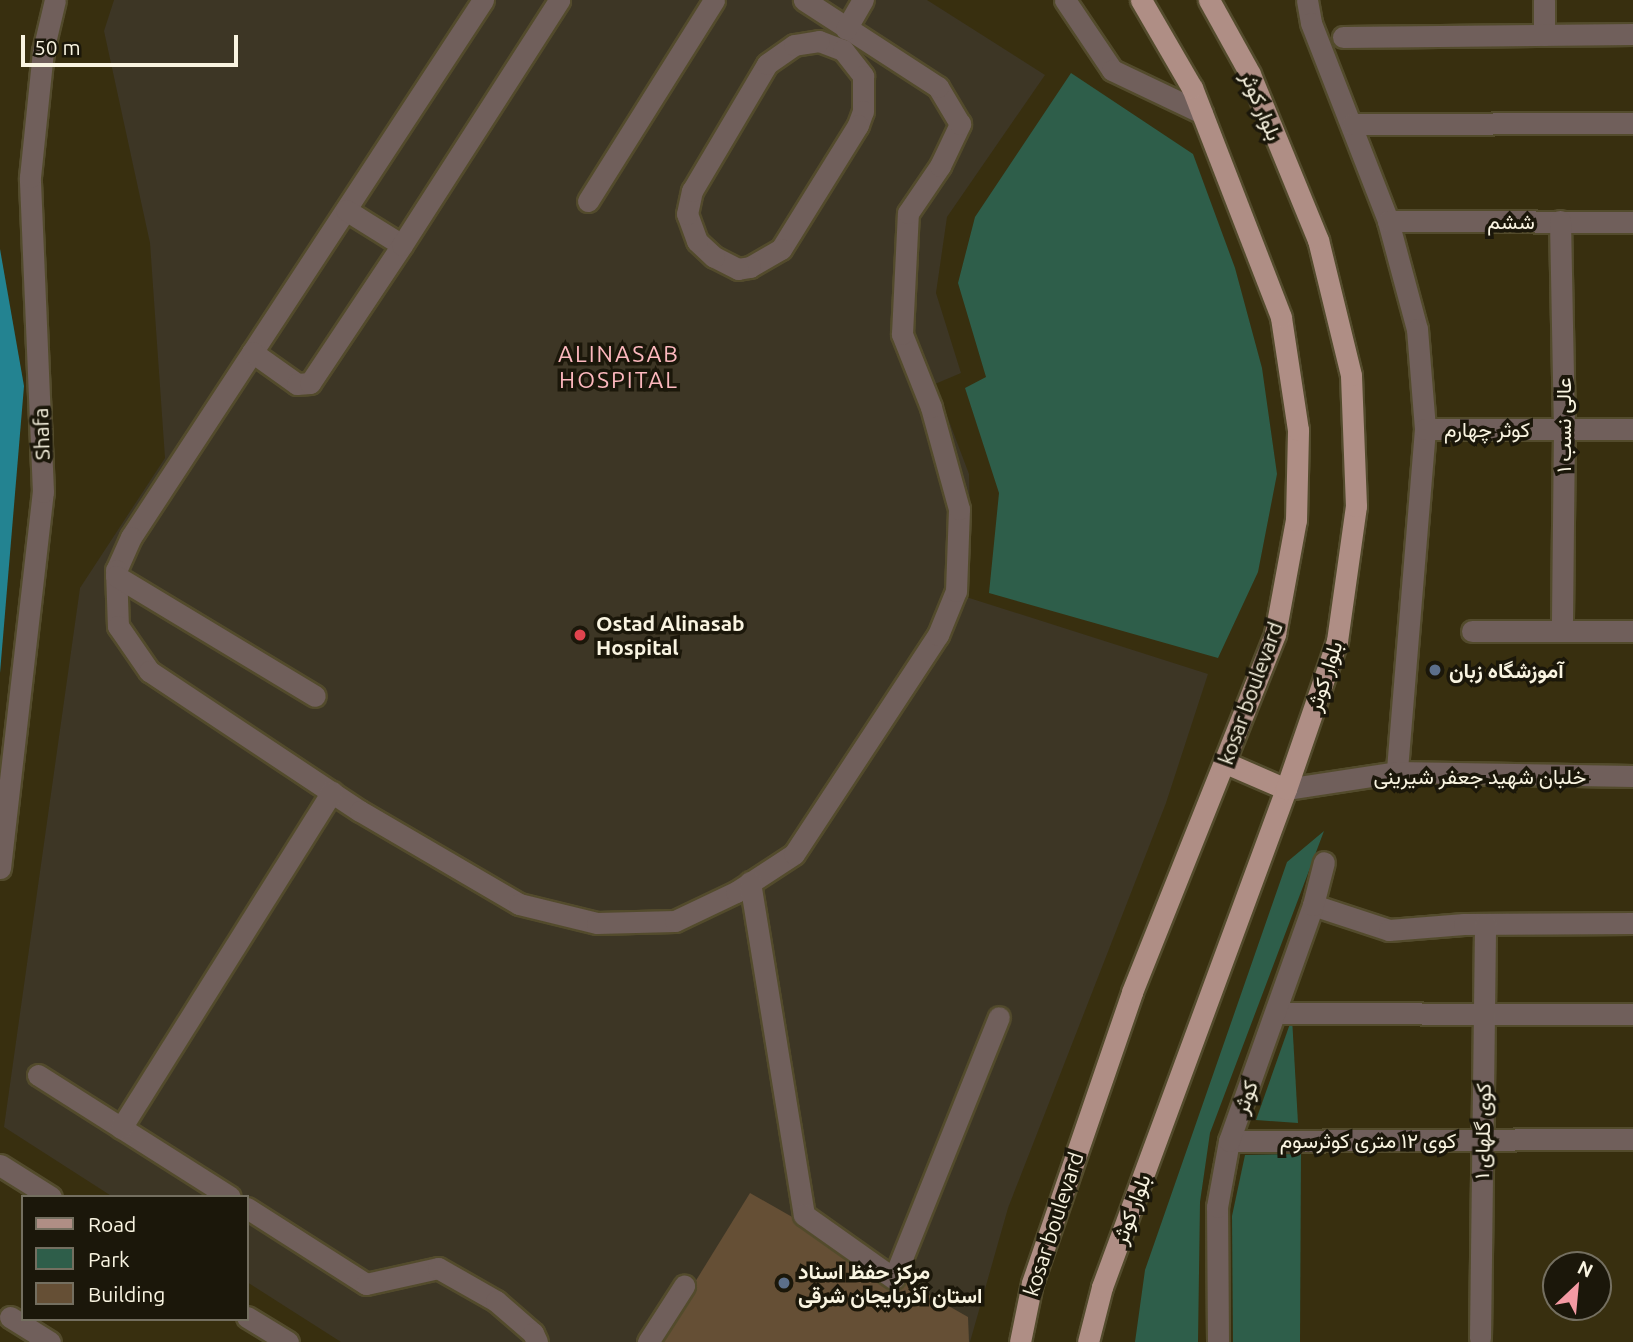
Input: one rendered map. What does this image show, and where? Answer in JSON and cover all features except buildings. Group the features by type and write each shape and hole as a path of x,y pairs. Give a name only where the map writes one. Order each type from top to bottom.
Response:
{"main road":[{"name":"kosar boulevard","path":"1020,1342 1032,1283 1132,992 1226,763 1275,634 1296,520 1298,430 1281,317 1192,88 1141,0"},
{"name":"بلوار کوثر","path":"1088,1342 1102,1287 1286,789 1337,641 1356,506 1351,375 1318,240 1250,74 1209,0"},
{"path":"1226,763 1286,789"}],"street":[{"name":"Shafa","path":"0,868 5,791 43,492 30,177 43,51 55,0"},
{"path":"484,0 131,537 116,576 118,626 149,671 332,792 519,904 597,923 675,921 750,882 794,854 939,635 956,591 959,509 931,407 902,334 908,213 940,166 960,124 938,87 804,0"},
{"path":"252,352 297,383 310,383 559,0"},
{"path":"588,201 714,0"},
{"path":"846,29 863,76 863,111 858,125 781,249 750,267 738,269 714,257 697,241 687,214 692,191 766,64 794,45 819,41 846,29 863,0"},
{"path":"1065,0 1112,70 1202,113"},
{"path":"1307,0 1311,23 1388,222 1417,329 1425,429 1397,772"},
{"path":"1544,0 1544,35"},
{"path":"1343,37 1633,34"},
{"path":"819,41 844,50 863,76"},
{"path":"1352,124 1633,123"},
{"path":"346,210 402,245"},
{"name":"عالی نسب ۱","path":"1560,221 1564,429 1563,630"},
{"name":"ششم","path":"1388,222 1633,222"},
{"name":"کوثر چهارم","path":"1425,429 1633,429"},
{"path":"116,576 315,696"},
{"path":"1472,631 1633,631"},
{"name":"خلبان شهید جعفر شیرینی","path":"1286,789 1397,772 1633,776"},
{"path":"121,1128 332,792"},
{"name":"کوثر","path":"1218,1342 1217,1207 1229,1141 1313,905 1324,862"},
{"path":"750,882 804,1215 913,1292"},
{"path":"1313,905 1390,930 1475,924 1633,923"},
{"name":"کوی گلهای ۱","path":"1475,924 1484,1012 1480,1338"},
{"path":"1276,1013 1633,1014"},
{"path":"894,1278 999,1017"},
{"path":"38,1075 227,1195"},
{"name":"کوی ۱۲ متری کوثرسوم","path":"1229,1141 1633,1139"},
{"path":"0,1166 48,1195"},
{"path":"248,1209 366,1284 438,1268 496,1301 533,1333 537,1342"},
{"path":"648,1342 684,1286"},
{"path":"10,1317 50,1342"},
{"path":"248,1318 288,1342"}],"shaded area":[{"name":"Ostad Alinasab Hospital","path":"114,0 927,0 1045,75 947,217 936,293 961,373 935,384 969,474 971,551 963,596 1208,674 1166,803 1008,1208 970,1342 341,1342 248,1283 248,1195 110,1195 4,1127 80,588 165,458 150,243 104,31"}],"green space":[{"path":"1071,73 1193,154 1235,268 1262,368 1277,474 1258,572 1218,658 989,593 999,493 965,388 986,377 958,283 975,217"},
{"path":"1324,831 1210,1133 1200,1202 1198,1342 1135,1342 1145,1270 1287,862"},
{"path":"1292,1018 1298,1123 1256,1120"},
{"path":"1301,1154 1300,1342 1233,1342 1232,1216 1245,1155"}],"water":[{"path":"0,249 24,386 0,673"}],"place":[{"name":"Ostad Alinasab Hospital","path":"580,635"},
{"name":"آموزشگاه زبان","path":"1435,670"},
{"name":"مرکز حفظ اسناد استان آذربایجان شرقی","path":"784,1283"}],"district":[{"name":"ALINASAB HOSPITAL","path":"619,367"}]}
